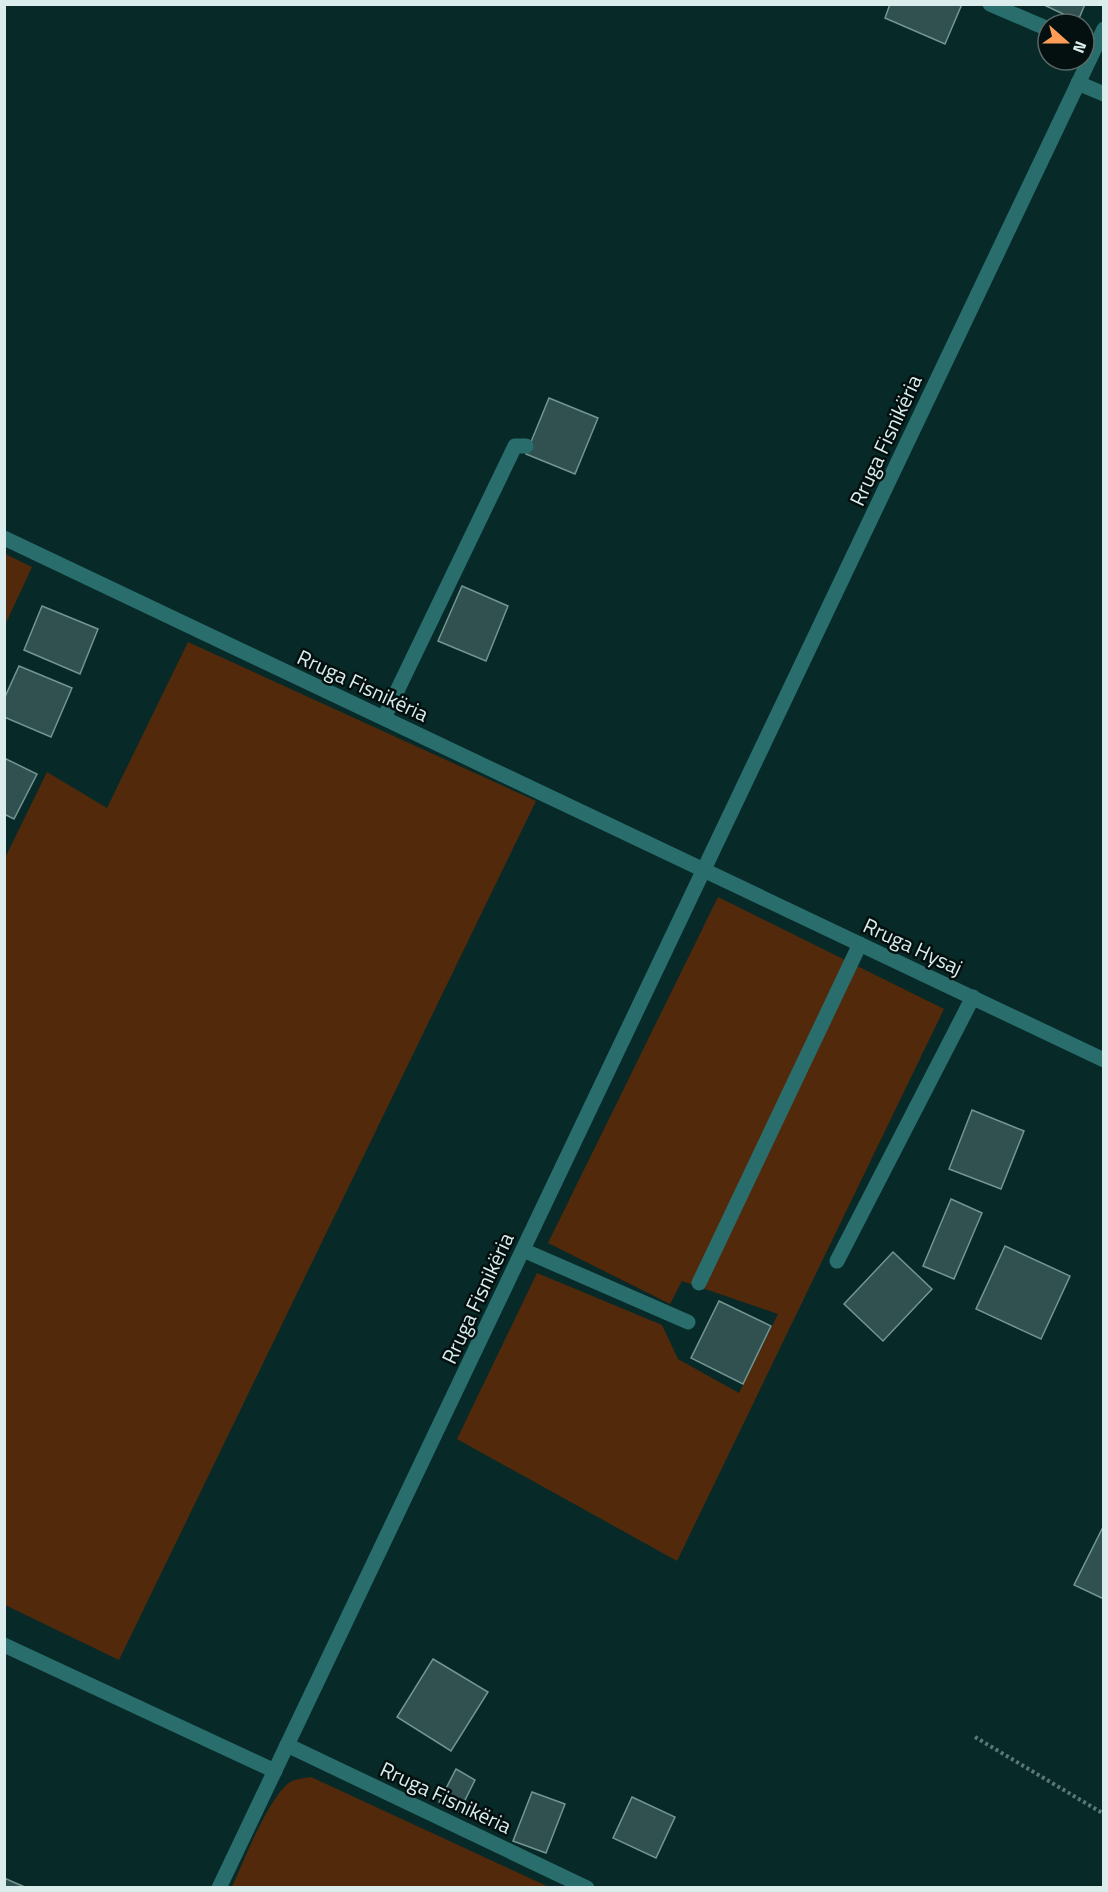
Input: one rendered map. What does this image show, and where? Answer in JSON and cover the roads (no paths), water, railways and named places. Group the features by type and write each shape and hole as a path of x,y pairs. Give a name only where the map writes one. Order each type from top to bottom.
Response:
{"street":[{"path":"990,4 1036,24"},
{"name":"Rruga Fisnikëria","path":"219,1887 1081,72"},
{"path":"1078,83 1104,94"},
{"path":"384,718 515,446 526,446"},
{"name":"Rruga Fisnikëria","path":"4,538 704,870"},
{"name":"Rruga Hysaj","path":"704,870 1104,1060"},
{"path":"699,1283 860,944"},
{"path":"837,1262 973,997"},
{"path":"523,1250 688,1322"},
{"path":"4,1645 275,1771"},
{"name":"Rruga Fisnikëria","path":"287,1745 587,1887"}]}
